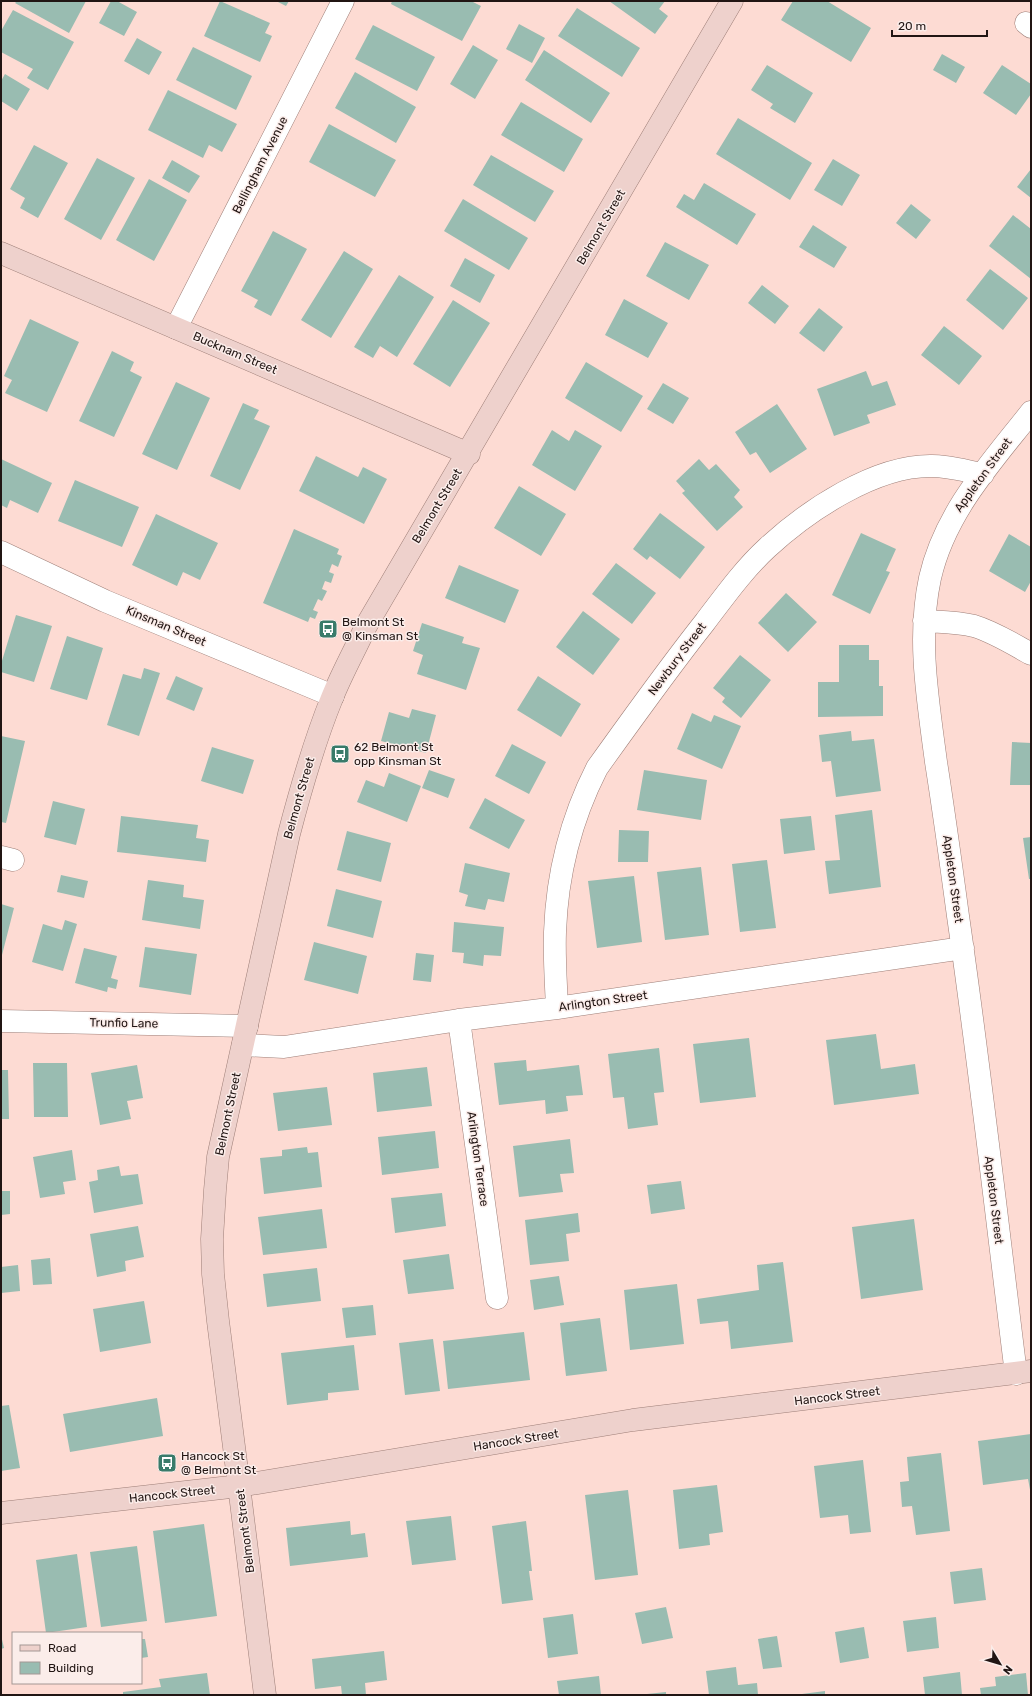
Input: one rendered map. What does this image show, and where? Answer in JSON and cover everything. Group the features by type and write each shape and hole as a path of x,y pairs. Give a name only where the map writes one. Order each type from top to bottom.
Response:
{"street":[{"name":"Bellingham Avenue","path":"176,328 343,1"},
{"name":"Belmont Street","path":"265,1695 240,1486 218,1321 213,1274 212,1239 218,1157 293,820 313,750 332,696 366,626 469,454 732,1"},
{"name":"Bucknam Street","path":"1,253 469,454"},
{"name":"Appleton Street","path":"1023,1372 931,728 925,671 924,621 931,576 944,536 958,509 982,474 1031,412"},
{"name":"Newbury Street","path":"557,1008 555,932 558,896 563,862 572,829 590,783 605,757 665,673 730,589 766,548 785,532 807,515 853,487 905,469 932,466 982,474"},
{"name":"Kinsman Street","path":"1,552 105,600 332,696"},
{"path":"924,621 957,623 976,627 993,633 1031,654"},
{"name":"Arlington Street","path":"245,1036 284,1047 459,1020 557,1008 963,948"},
{"name":"Arlington Terrace","path":"459,1020 497,1298"},
{"name":"Trunfio Lane","path":"1,1021 245,1036"},
{"name":"Hancock Street","path":"1,1513 240,1486 633,1420 1023,1372"}],"building":[{"path":"17,1 86,1 69,33 15,3"},
{"path":"111,1 117,1 137,12 124,36 99,23"},
{"path":"220,1 270,23 265,33 272,36 260,62 204,36"},
{"path":"276,1 289,1 286,6"},
{"path":"392,1 471,1 481,6 462,41 391,4"},
{"path":"609,1 665,1 659,9 668,16 655,34"},
{"path":"793,1 827,1 871,28 851,62 781,20"},
{"path":"577,8 640,48 622,77 558,36"},
{"path":"13,10 74,42 48,90 27,78 33,69 1,52 1,31"},
{"path":"519,24 545,38 532,63 506,49"},
{"path":"373,25 435,57 417,91 355,59"},
{"path":"137,38 162,52 149,75 124,61"},
{"path":"473,45 498,60 475,99 450,84"},
{"path":"193,47 252,76 236,110 176,80"},
{"path":"544,50 610,93 591,123 525,80"},
{"path":"942,54 965,67 956,83 933,70"},
{"path":"767,65 813,93 795,123 770,108 773,104 751,90"},
{"path":"1002,65 1031,84 1031,94 1016,115 983,93"},
{"path":"355,72 416,107 396,143 335,108"},
{"path":"5,74 30,89 17,111 1,101 1,81"},
{"path":"168,90 237,124 222,152 209,145 203,158 148,130"},
{"path":"521,102 583,139 564,172 501,135"},
{"path":"738,118 812,163 790,200 716,154"},
{"path":"329,124 396,160 375,197 309,162"},
{"path":"34,145 68,163 38,218 20,208 25,198 10,189"},
{"path":"491,155 554,191 535,222 473,185"},
{"path":"97,158 135,178 101,240 64,219"},
{"path":"833,159 860,175 842,206 814,190"},
{"path":"172,160 200,176 189,193 162,178"},
{"path":"1031,169 1031,198 1017,187"},
{"path":"149,179 187,200 154,261 116,240"},
{"path":"704,183 756,214 737,245 676,207 684,194 694,200"},
{"path":"463,199 528,238 509,270 444,231"},
{"path":"911,204 931,220 916,239 896,223"},
{"path":"1013,215 1031,229 1031,279 989,246"},
{"path":"813,225 847,247 834,268 799,247"},
{"path":"273,231 307,249 271,316 254,307 258,300 241,291"},
{"path":"665,242 709,265 689,300 646,276"},
{"path":"344,251 373,269 331,338 301,320"},
{"path":"465,258 495,275 480,303 450,286"},
{"path":"990,269 1028,298 1003,330 966,300"},
{"path":"399,275 434,297 397,357 380,346 373,358 354,347"},
{"path":"762,285 789,306 775,324 748,303"},
{"path":"624,299 668,323 648,358 605,335"},
{"path":"453,300 490,323 450,387 413,364"},
{"path":"819,308 843,327 824,352 799,333"},
{"path":"30,319 79,342 47,412 5,393 12,380 4,376"},
{"path":"944,326 982,356 959,385 921,355"},
{"path":"112,351 134,362 130,371 142,377 114,437 79,421"},
{"path":"586,362 643,396 621,432 565,398"},
{"path":"866,371 872,386 887,381 896,405 867,415 870,423 834,436 817,389"},
{"path":"176,382 210,398 177,470 142,454"},
{"path":"663,383 689,398 673,424 647,409"},
{"path":"243,403 259,410 254,419 270,426 240,490 210,476"},
{"path":"777,404 807,449 770,473 756,452 750,455 735,432"},
{"path":"552,430 569,441 575,430 602,446 575,491 532,465"},
{"path":"316,456 358,477 363,467 387,479 364,524 299,491"},
{"path":"1,459 52,483 38,513 10,500 7,508 1,505"},
{"path":"699,459 709,470 716,464 740,490 734,497 743,507 717,531 682,493 685,491 676,481"},
{"path":"75,480 139,507 122,547 58,521"},
{"path":"519,486 566,514 541,556 494,528"},
{"path":"660,513 705,547 680,579 650,556 647,560 633,549"},
{"path":"156,514 218,543 200,580 183,572 177,586 132,565"},
{"path":"294,529 339,549 337,554 342,556 338,567 332,564 329,572 334,574 331,583 325,581 322,589 327,591 322,601 318,599 313,610 318,612 315,619 310,617 308,622 263,603"},
{"path":"861,533 896,549 886,571 890,572 870,614 832,595"},
{"path":"1009,534 1031,547 1031,581 1025,592 989,571"},
{"path":"616,563 656,593 632,624 592,594"},
{"path":"459,565 519,590 505,623 445,598"},
{"path":"786,593 817,622 788,652 758,623"},
{"path":"583,611 620,639 593,675 556,647"},
{"path":"16,615 52,626 34,682 1,672 1,664"},
{"path":"422,623 464,637 462,643 480,648 466,690 417,674 423,655 413,651"},
{"path":"67,636 103,648 87,700 50,689"},
{"path":"839,645 869,645 869,660 879,660 879,686 883,686 883,716 818,717 818,682 839,682"},
{"path":"740,655 771,680 741,718 722,702 725,698 713,688"},
{"path":"144,668 160,673 139,736 107,725 123,674 141,679"},
{"path":"176,676 203,688 194,711 166,699"},
{"path":"538,676 581,704 561,737 517,710"},
{"path":"412,709 436,715 426,753 381,741 389,712 409,718"},
{"path":"692,713 711,722 714,715 741,726 722,769 677,749"},
{"path":"851,731 852,741 874,739 881,791 836,797 831,761 822,762 819,735"},
{"path":"1,736 25,741 6,823 1,822"},
{"path":"1012,742 1031,743 1031,785 1010,785"},
{"path":"512,744 546,762 529,794 495,776"},
{"path":"212,747 254,760 243,794 201,781"},
{"path":"429,770 455,779 448,798 422,788"},
{"path":"644,770 707,780 701,820 637,810"},
{"path":"389,773 421,786 407,822 357,802 366,780 384,787"},
{"path":"485,798 525,820 509,849 469,828"},
{"path":"53,801 85,809 76,845 44,837"},
{"path":"872,810 881,887 829,894 825,861 840,860 835,815"},
{"path":"121,816 198,825 196,838 209,840 206,862 117,852"},
{"path":"811,816 815,850 784,854 780,819"},
{"path":"619,830 649,831 648,862 618,862"},
{"path":"347,831 391,843 381,882 337,870"},
{"path":"1031,837 1031,879 1029,879 1023,838"},
{"path":"767,860 776,928 740,932 732,864"},
{"path":"465,863 510,873 504,902 488,899 485,910 465,906 468,895 459,892"},
{"path":"701,867 709,935 665,940 657,872"},
{"path":"61,875 88,881 84,898 57,892"},
{"path":"634,876 642,942 597,948 588,881"},
{"path":"148,880 184,885 183,897 204,900 200,929 142,920"},
{"path":"336,889 382,901 373,938 327,926"},
{"path":"1,904 14,908 2,955 1,955"},
{"path":"65,920 77,924 63,971 32,962 43,924 62,930"},
{"path":"454,922 504,927 501,956 484,955 483,966 463,963 464,953 452,952"},
{"path":"314,942 367,956 358,994 304,980"},
{"path":"145,947 197,954 191,995 139,987"},
{"path":"84,948 117,956 111,978 118,980 116,989 108,987 107,992 75,983"},
{"path":"416,953 434,955 431,982 413,980"},
{"path":"876,1034 881,1069 915,1064 919,1094 834,1105 826,1040"},
{"path":"749,1038 756,1097 700,1103 693,1044"},
{"path":"659,1048 664,1092 654,1093 658,1125 628,1129 624,1097 613,1098 608,1054"},
{"path":"526,1060 527,1071 579,1065 583,1095 566,1096 568,1111 546,1114 545,1100 499,1105 494,1063"},
{"path":"33,1063 67,1063 68,1117 34,1117"},
{"path":"137,1065 143,1098 127,1101 131,1119 100,1125 91,1073"},
{"path":"427,1067 432,1106 377,1112 373,1073"},
{"path":"1,1070 8,1070 9,1119 1,1119"},
{"path":"327,1087 332,1125 278,1131 273,1093"},
{"path":"435,1131 439,1168 382,1175 378,1137"},
{"path":"570,1139 574,1173 560,1174 563,1192 519,1197 513,1146"},
{"path":"307,1147 308,1153 318,1152 322,1187 264,1194 260,1158 282,1156 282,1150"},
{"path":"72,1150 76,1180 63,1182 65,1194 40,1198 33,1157"},
{"path":"119,1166 121,1176 138,1174 143,1204 94,1213 89,1182 98,1180 97,1170"},
{"path":"681,1181 685,1209 651,1214 647,1185"},
{"path":"1,1191 10,1191 10,1214 1,1215"},
{"path":"442,1193 446,1226 395,1233 391,1198"},
{"path":"322,1209 327,1248 263,1255 258,1217"},
{"path":"578,1213 580,1232 566,1234 569,1261 530,1265 525,1220"},
{"path":"914,1219 923,1290 861,1299 852,1227"},
{"path":"138,1226 144,1257 125,1261 126,1271 97,1277 90,1234"},
{"path":"449,1254 454,1289 408,1294 403,1260"},
{"path":"50,1258 52,1284 33,1285 31,1260"},
{"path":"783,1262 793,1342 731,1349 728,1321 700,1324 697,1299 759,1290 757,1265"},
{"path":"18,1265 20,1291 1,1293 1,1267"},
{"path":"317,1268 321,1301 267,1307 263,1274"},
{"path":"559,1276 564,1305 534,1310 530,1280"},
{"path":"677,1284 684,1344 630,1350 624,1290"},
{"path":"144,1301 151,1343 100,1352 93,1309"},
{"path":"373,1305 376,1335 346,1338 342,1308"},
{"path":"600,1318 607,1371 566,1376 560,1323"},
{"path":"524,1332 530,1380 448,1389 443,1341"},
{"path":"433,1339 440,1391 405,1395 399,1343"},
{"path":"354,1345 359,1390 328,1393 328,1400 287,1405 281,1353"},
{"path":"157,1398 163,1436 70,1452 63,1414"},
{"path":"9,1405 20,1468 1,1471 1,1406"},
{"path":"1031,1434 1031,1495 1028,1479 983,1485 978,1441"},
{"path":"941,1453 950,1531 916,1535 912,1506 902,1507 900,1482 909,1481 907,1457"},
{"path":"863,1460 871,1532 850,1534 848,1515 820,1518 814,1466"},
{"path":"717,1485 723,1532 709,1534 710,1545 679,1549 673,1490"},
{"path":"628,1490 638,1575 595,1580 585,1495"},
{"path":"451,1516 456,1560 412,1565 406,1521"},
{"path":"350,1521 351,1535 365,1533 368,1557 290,1566 286,1528"},
{"path":"526,1521 532,1571 529,1571 533,1600 502,1604 492,1526"},
{"path":"204,1524 217,1616 165,1623 153,1531"},
{"path":"137,1546 147,1621 101,1627 90,1552"},
{"path":"77,1554 87,1627 46,1632 36,1560"},
{"path":"982,1568 986,1600 954,1604 950,1572"},
{"path":"666,1607 673,1638 642,1644 635,1613"},
{"path":"573,1614 578,1654 548,1658 543,1618"},
{"path":"936,1617 939,1648 907,1652 903,1621"},
{"path":"864,1627 869,1658 840,1663 835,1632"},
{"path":"1,1635 4,1648 1,1649"},
{"path":"777,1636 782,1667 763,1669 758,1639"},
{"path":"142,1639 145,1639 148,1657 142,1658"},
{"path":"384,1651 387,1680 365,1683 366,1695 342,1695 341,1686 315,1689 312,1659"},
{"path":"736,1667 738,1685 757,1683 758,1695 709,1695 706,1671"},
{"path":"960,1672 962,1695 925,1695 923,1677"},
{"path":"207,1673 210,1695 123,1695 123,1692 161,1687 159,1679"},
{"path":"1026,1673 1028,1695 981,1695 980,1688 996,1686 995,1677"},
{"path":"599,1676 601,1695 559,1695 557,1681"},
{"path":"825,1691 825,1695 802,1695 802,1694"},
{"path":"666,1692 666,1695 647,1695 647,1694"}],"place":[{"name":"Belmont St @ Kinsman St","path":"328,629"},
{"name":"62 Belmont St opp Kinsman St","path":"340,754"},
{"name":"Hancock St @ Belmont St","path":"167,1463"}]}
